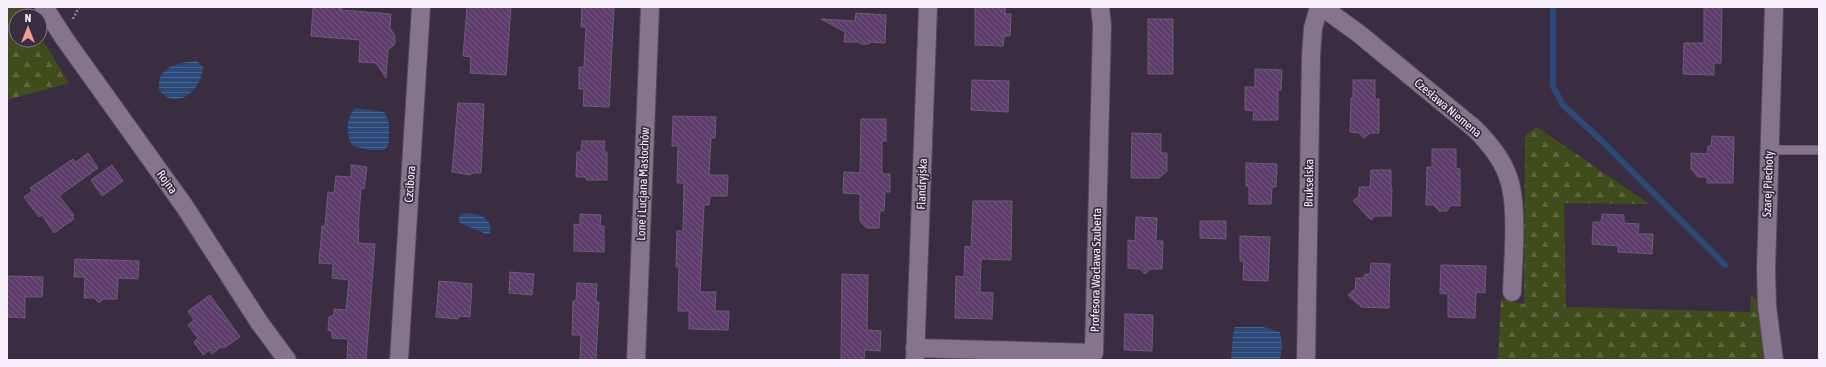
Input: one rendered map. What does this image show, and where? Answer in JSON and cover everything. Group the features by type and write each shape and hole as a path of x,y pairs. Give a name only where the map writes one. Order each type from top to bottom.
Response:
{"street":[{"name":"Rojna","path":"44,7 64,38 185,207 259,322 286,360"},
{"name":"Czcibora","path":"399,360 421,7"},
{"name":"Lone i Lucjana Masłochów","path":"636,360 650,7"},
{"name":"Flandryjska","path":"915,354 928,7"},
{"name":"Profesora Wacława Szuberta","path":"915,354 1094,353 1102,25 1100,7"},
{"name":"Brukselska","path":"1306,360 1311,58 1313,28 1318,7"},
{"name":"Czesława Niemena","path":"1322,7 1358,32 1475,129 1487,141 1507,174 1514,200 1512,292"},
{"name":"Szarej Piechoty","path":"1774,7 1766,270 1767,306 1774,360"}],"lane":[{"path":"1770,150 1819,150"}],"green space":[{"path":"7,7 22,7 23,8 8,8 8,48 47,48 69,83 7,100"},
{"path":"1537,127 1649,204 1564,203 1566,307 1750,312 1751,296 1758,299 1764,360 1498,360 1501,299 1524,304 1525,136"}],"water":[{"path":"197,61 203,67 202,75 193,90 187,95 181,99 173,99 166,97 159,90 160,77 167,69 176,64"},
{"path":"355,108 384,112 389,124 389,133 388,146 384,150 369,150 353,146 349,137 348,122"},
{"path":"461,213 482,216 489,223 490,234 486,234 460,223 458,220"},
{"path":"1235,327 1263,327 1280,332 1282,345 1280,360 1231,360"}],"building":[{"path":"313,7 342,7 341,10 391,14 390,28 395,36 395,44 388,50 386,78 376,63 359,62 360,40 311,36"},
{"path":"467,7 511,7 506,75 470,73 471,57 463,56"},
{"path":"582,7 614,8 609,107 583,106 584,89 579,89 579,67 584,67 586,27 581,27"},
{"path":"975,7 1005,7 1005,14 1011,14 1010,36 1004,36 1003,46 975,45"},
{"path":"1704,7 1722,7 1721,63 1714,63 1714,75 1683,74 1684,43 1704,43"},
{"path":"856,13 886,15 885,43 870,42 869,44 861,44 859,42 844,42 845,32 821,19 855,21"},
{"path":"1148,19 1173,19 1173,74 1148,74"},
{"path":"1255,69 1282,70 1281,90 1278,90 1278,120 1253,120 1254,111 1245,110 1245,87 1255,87"},
{"path":"972,80 1009,81 1008,112 971,110"},
{"path":"1353,80 1375,80 1375,99 1379,99 1379,133 1370,133 1364,138 1359,133 1350,132"},
{"path":"458,103 484,104 481,173 473,173 470,175 452,172"},
{"path":"673,116 716,117 715,138 711,138 709,175 728,175 727,196 710,196 709,205 704,205 700,292 716,292 715,311 729,311 728,330 689,329 689,311 678,311 679,267 676,267 677,231 683,231 684,183 677,183 678,146 672,146"},
{"path":"861,119 886,119 886,141 882,141 882,174 890,174 890,192 885,192 884,211 880,211 879,228 866,228 860,221 860,194 843,193 844,172 860,173"},
{"path":"1132,133 1161,134 1161,153 1167,153 1167,171 1159,178 1131,178"},
{"path":"1712,136 1734,137 1733,183 1707,183 1707,177 1698,177 1691,169 1691,153 1707,154 1708,146 1711,146"},
{"path":"582,141 605,141 604,152 607,152 607,180 586,180 586,177 576,177 577,152 581,152"},
{"path":"1432,149 1456,149 1456,168 1460,169 1460,206 1451,205 1447,211 1439,211 1434,205 1426,205 1427,167 1432,167"},
{"path":"88,153 98,168 59,196 74,215 72,216 74,219 54,233 42,215 39,217 24,197 32,191 30,188 73,159 76,162"},
{"path":"1246,163 1277,164 1276,187 1272,187 1271,204 1249,204 1249,186 1246,186"},
{"path":"112,165 123,181 102,196 91,180"},
{"path":"351,165 367,167 364,189 361,188 358,243 375,244 366,360 347,360 348,339 332,338 332,332 328,330 329,317 334,315 334,309 346,310 349,280 332,278 333,264 319,263 322,226 325,226 328,192 334,193 336,176 351,177"},
{"path":"1371,170 1391,170 1391,216 1375,216 1371,220 1353,201 1359,196 1359,187 1370,187"},
{"path":"973,201 1012,201 1011,260 981,259 980,292 993,293 992,319 955,318 956,276 964,277 965,246 971,247"},
{"path":"580,214 601,215 600,226 604,226 604,252 574,251 574,224 580,225"},
{"path":"1602,214 1624,215 1624,223 1639,224 1638,234 1653,234 1652,254 1618,252 1618,246 1592,244 1593,222 1601,222"},
{"path":"1136,217 1157,218 1156,241 1163,241 1162,269 1150,269 1145,274 1140,269 1128,268 1128,240 1135,241"},
{"path":"1200,221 1226,221 1226,239 1200,238"},
{"path":"1240,236 1270,237 1268,281 1243,280 1244,262 1240,261"},
{"path":"75,259 139,261 138,279 118,278 117,299 103,299 99,303 94,298 84,298 85,277 74,277"},
{"path":"1371,263 1390,264 1389,308 1361,307 1348,295 1355,289 1356,278 1364,278 1365,274 1370,274"},
{"path":"1441,265 1486,266 1485,293 1476,292 1475,318 1448,317 1448,294 1440,293"},
{"path":"510,272 534,274 532,295 509,293"},
{"path":"842,274 868,275 867,330 881,331 880,351 865,350 864,360 841,360"},
{"path":"7,276 43,277 42,297 25,297 25,318 7,317"},
{"path":"439,281 472,284 470,317 459,316 458,319 436,317"},
{"path":"577,283 597,284 596,302 599,302 596,360 580,360 581,335 572,335 573,301 576,301"},
{"path":"210,295 240,337 224,348 222,346 212,354 209,350 203,355 194,342 198,338 188,325 194,320 188,311"},
{"path":"1125,314 1153,315 1152,351 1124,350"}],"waterway":[{"path":"1553,7 1553,86 1562,104 1603,142 1725,265"}]}
